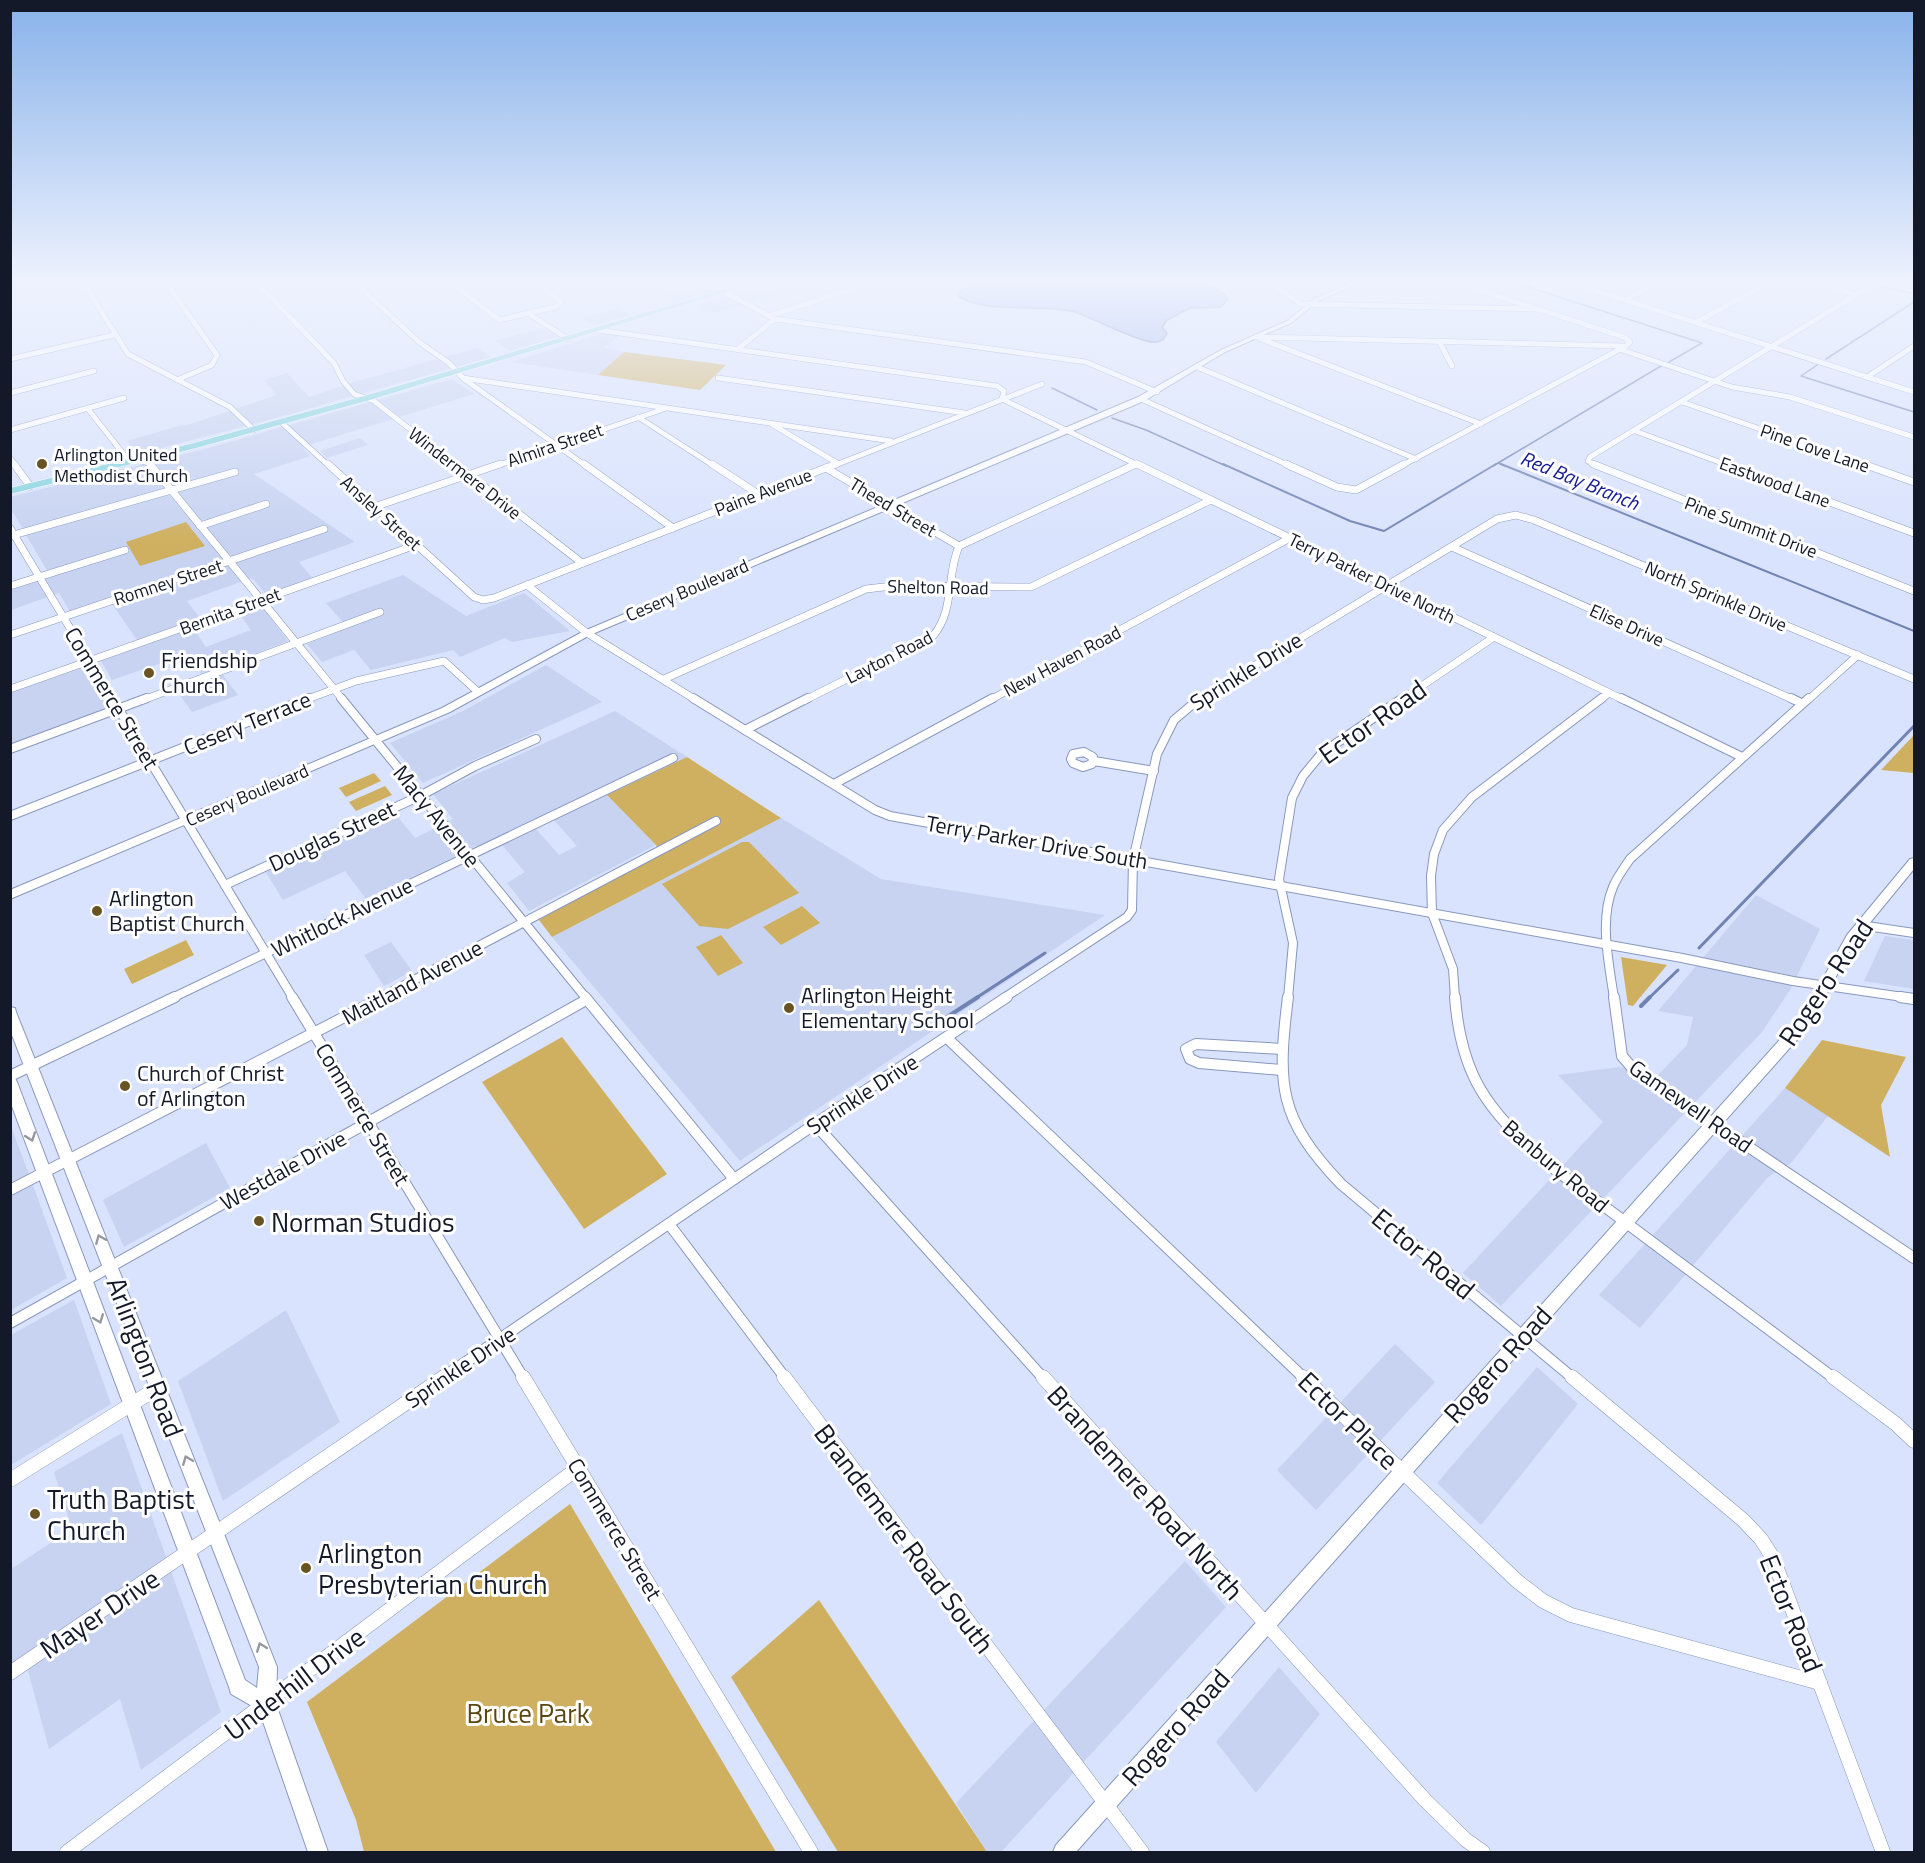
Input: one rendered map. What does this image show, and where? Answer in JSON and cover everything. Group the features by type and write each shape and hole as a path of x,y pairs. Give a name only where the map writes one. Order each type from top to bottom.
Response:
{"main road":[{"path":"10,491 254,430 481,368"},
{"name":"Cesery Boulevard","path":"10,895 446,710 587,633 1141,399 1195,368"},
{"name":"Rogero Road","path":"1063,1852 1522,1335 1798,1029 1814,1006 1860,925 1914,862"},
{"name":"Arlington Road","path":"10,1012 268,1667 266,1704 318,1852"},
{"name":"Arlington Road","path":"10,1082 237,1687 266,1704"}],"street":[{"path":"154,368 230,407 254,430"},
{"path":"177,380 205,368"},
{"name":"Windermere Drive","path":"336,368 343,381 354,394 367,398 582,563"},
{"path":"454,368 555,445 673,528"},
{"name":"Terry Parker Drive North","path":"879,368 992,384 1004,391 1002,399 1742,757"},
{"path":"1100,368 1156,392"},
{"path":"1199,368 1416,459"},
{"path":"1336,368 1481,424"},
{"path":"1141,399 1337,487 1351,490 1362,488 1585,368"},
{"path":"1677,368 1732,387 1790,397 1914,437"},
{"path":"1635,431 1738,368"},
{"path":"1840,368 1914,392"},
{"path":"1867,377 1881,368"},
{"path":"10,393 94,371"},
{"path":"460,375 892,441"},
{"path":"718,378 966,413"},
{"name":"Paine Avenue","path":"483,600 494,598 1042,384"},
{"path":"10,430 124,399"},
{"name":"Pine Cove Lane","path":"1682,402 1914,483"},
{"name":"Almira Street","path":"374,507 668,407"},
{"name":"Macy Avenue","path":"88,409 125,456 149,463 734,1179"},
{"path":"638,417 758,494"},
{"name":"Ansley Street","path":"281,422 416,546 474,597 483,600"},
{"name":"Theed Street","path":"768,422 837,463"},
{"name":"Pine Summit Drive","path":"1635,431 1590,457 1588,461 1598,468 1914,591"},
{"name":"Eastwood Lane","path":"1635,431 1914,534"},
{"path":"10,458 30,486"},
{"path":"959,546 1137,464"},
{"name":"Theed Street","path":"826,468 959,546"},
{"path":"12,533 235,472"},
{"name":"Shelton Road","path":"664,679 861,591 894,586 1031,587 1211,500"},
{"path":"200,526 266,504"},
{"name":"Sprinkle Drive","path":"216,1534 815,1124 1127,917 1132,910 1133,860 1154,771 1165,734 1186,708 1497,519 1516,516"},
{"name":"North Sprinkle Drive","path":"1516,516 1534,520 1914,680"},
{"name":"Romney Street","path":"10,635 324,529"},
{"name":"Commerce Street","path":"12,533 811,1852"},
{"name":"New Haven Road","path":"834,784 1290,538"},
{"name":"Bernita Street","path":"10,689 416,546"},
{"name":"Layton Road","path":"745,730 933,636 946,621 953,560 959,546"},
{"name":"Elise Drive","path":"1452,547 1802,703"},
{"path":"10,586 125,550"},
{"name":"Terry Parker Drive South","path":"527,585 587,633 875,810 890,816 1280,885 1793,981 1914,999"},
{"path":"10,749 380,612"},
{"name":"Ector Road","path":"1494,637 1322,753 1305,769 1294,789 1287,815 1280,885 1293,950 1281,1070 1289,1111 1300,1135 1317,1159 1341,1184 1743,1520 1761,1539 1773,1558 1883,1852"},
{"name":"Gamewell Road","path":"1857,656 1630,859 1618,875 1610,893 1606,918 1608,945 1622,1056 1634,1070 1914,1258"},
{"name":"Cesery Terrace","path":"10,816 356,681 444,661 478,692"},
{"name":"Banbury Road","path":"1610,693 1472,797 1443,830 1434,854 1431,876 1432,913 1453,969 1461,1046 1484,1098 1505,1125 1545,1162 1896,1424 1914,1441"},
{"name":"Douglas Street","path":"225,885 420,796 474,766 536,739"},
{"name":"Whitlock Avenue","path":"10,1076 673,758"},
{"path":"1094,761 1154,771"},
{"name":"Maitland Avenue","path":"10,1190 525,923 716,821"},
{"path":"1860,925 1914,933"},
{"name":"Westdale Drive","path":"10,1323 586,1000"},
{"name":"Ector Place","path":"947,1038 1517,1581 1552,1606 1571,1615 1820,1683"},
{"path":"1281,1070 1199,1063 1191,1061 1186,1049 1196,1044 1283,1049"},
{"name":"Brandemere Road North","path":"815,1124 1425,1800 1466,1840 1484,1852"},
{"name":"Brandemere Road South","path":"669,1224 1142,1852"},
{"path":"10,1480 159,1387"},
{"name":"Underhill Drive","path":"67,1852 578,1468"},
{"name":"Mayer Drive","path":"10,1673 216,1534"}],"shaded area":[{"path":"405,368 452,368 138,454 127,441 185,426 277,395 264,380 287,373 309,397"},
{"path":"550,368 606,368 598,375"},
{"path":"452,379 474,394 302,447 311,456 254,474 355,542 299,562 313,579 267,595 252,578 187,601 200,618 137,640 112,604 73,617 59,593 11,610 11,590 51,577 26,535 182,491 178,486 23,529 11,509 10,497 201,450"},
{"path":"360,438 368,445 327,458 320,451"},
{"path":"403,575 466,616 524,593 570,631 512,642 505,638 460,657 453,650 371,670 354,650 322,662 307,644 348,628 326,603"},
{"path":"260,604 288,641 201,674 187,654 112,680 101,661 193,628 206,647 251,630 238,612"},
{"path":"546,665 602,702 423,783 390,743 463,711"},
{"path":"85,667 109,708 11,745 10,693"},
{"path":"222,674 238,695 192,712 177,691"},
{"path":"615,711 687,757 607,795 656,845 529,911 507,883 525,872 502,845 483,854 476,846 366,899 345,871 283,900 265,871 393,811 415,838 453,819 433,794","holes":["553,819 577,846 559,855 535,828"]},
{"name":"Arlington Height Elementary School","path":"781,818 881,879 1105,915 740,1161 552,937"},
{"path":"1756,895 1820,929 1790,990 1762,1032 1501,1306 1463,1273 1603,1122 1558,1075 1620,1067 1656,1077 1687,1045 1693,1017 1658,1011"},
{"path":"1885,936 1914,940 1914,989 1864,981"},
{"path":"391,942 412,971 384,986 364,955"},
{"path":"1785,1088 1828,1116 1791,1163 1768,1177 1640,1328 1599,1295"},
{"path":"10,1123 67,1278 11,1310 10,1310"},
{"path":"206,1143 230,1188 124,1247 103,1200"},
{"path":"74,1300 111,1404 11,1465 11,1335"},
{"path":"286,1310 340,1422 223,1501 178,1381"},
{"path":"1395,1344 1435,1382 1316,1510 1277,1470"},
{"path":"1537,1367 1578,1404 1481,1525 1437,1483"},
{"path":"122,1433 221,1712 141,1770 120,1699 49,1749 27,1667 11,1678 11,1569 72,1529 54,1472"},
{"path":"1185,1561 1226,1607 1001,1852 987,1852 956,1803"},
{"path":"1279,1667 1320,1714 1256,1793 1216,1742"}],"green space":[{"path":"606,368 723,368 700,390 598,375"},
{"path":"186,522 205,546 140,566 126,542"},
{"path":"1914,735 1914,773 1881,770"},
{"path":"687,757 781,818 552,937 539,920 660,853 656,845 607,795"},
{"path":"374,773 381,781 346,797 339,788"},
{"path":"385,786 392,795 356,811 349,802"},
{"path":"742,842 749,842 799,893 728,929 699,926 662,884"},
{"path":"802,906 820,923 781,945 763,927"},
{"path":"721,935 743,963 718,976 696,947"},
{"path":"186,940 194,955 132,984 124,969"},
{"path":"1621,957 1667,965 1633,1006 1628,1005"},
{"path":"562,1037 667,1174 584,1229 482,1082"},
{"path":"1822,1040 1906,1057 1881,1105 1890,1157 1785,1088"},
{"name":"Bruce Park","path":"570,1504 776,1852 364,1852 356,1820 307,1702"},
{"path":"819,1600 987,1852 838,1852 731,1677"}],"waterway":[{"path":"1498,463 1658,368"},
{"path":"1813,368 1801,376 1914,412"},
{"path":"1052,388 1097,410"},
{"name":"Red Bay Branch","path":"1112,418 1146,430 1226,466"},
{"name":"Red Bay Branch","path":"1493,466 1498,463"},
{"name":"Red Bay Branch","path":"1498,463 1505,466"},
{"name":"Red Bay Branch","path":"1223,464 1350,521 1384,531 1496,464"},
{"name":"Red Bay Branch","path":"1501,464 1914,631"},
{"path":"1699,948 1914,726"},
{"path":"976,998 1045,953"},
{"path":"1649,998 1678,970"},
{"path":"944,1019 978,997"},
{"path":"1641,1006 1649,998"}],"place":[{"name":"Arlington United Methodist Church","path":"42,464"},
{"name":"Friendship Church","path":"149,673"},
{"name":"Arlington Baptist Church","path":"97,911"},
{"name":"Arlington Height Elementary School","path":"789,1008"},
{"name":"Church of Christ of Arlington","path":"125,1086"},
{"name":"Norman Studios","path":"259,1221"},
{"name":"Truth Baptist Church","path":"35,1514"},
{"name":"Arlington Presbyterian Church","path":"306,1568"}]}
